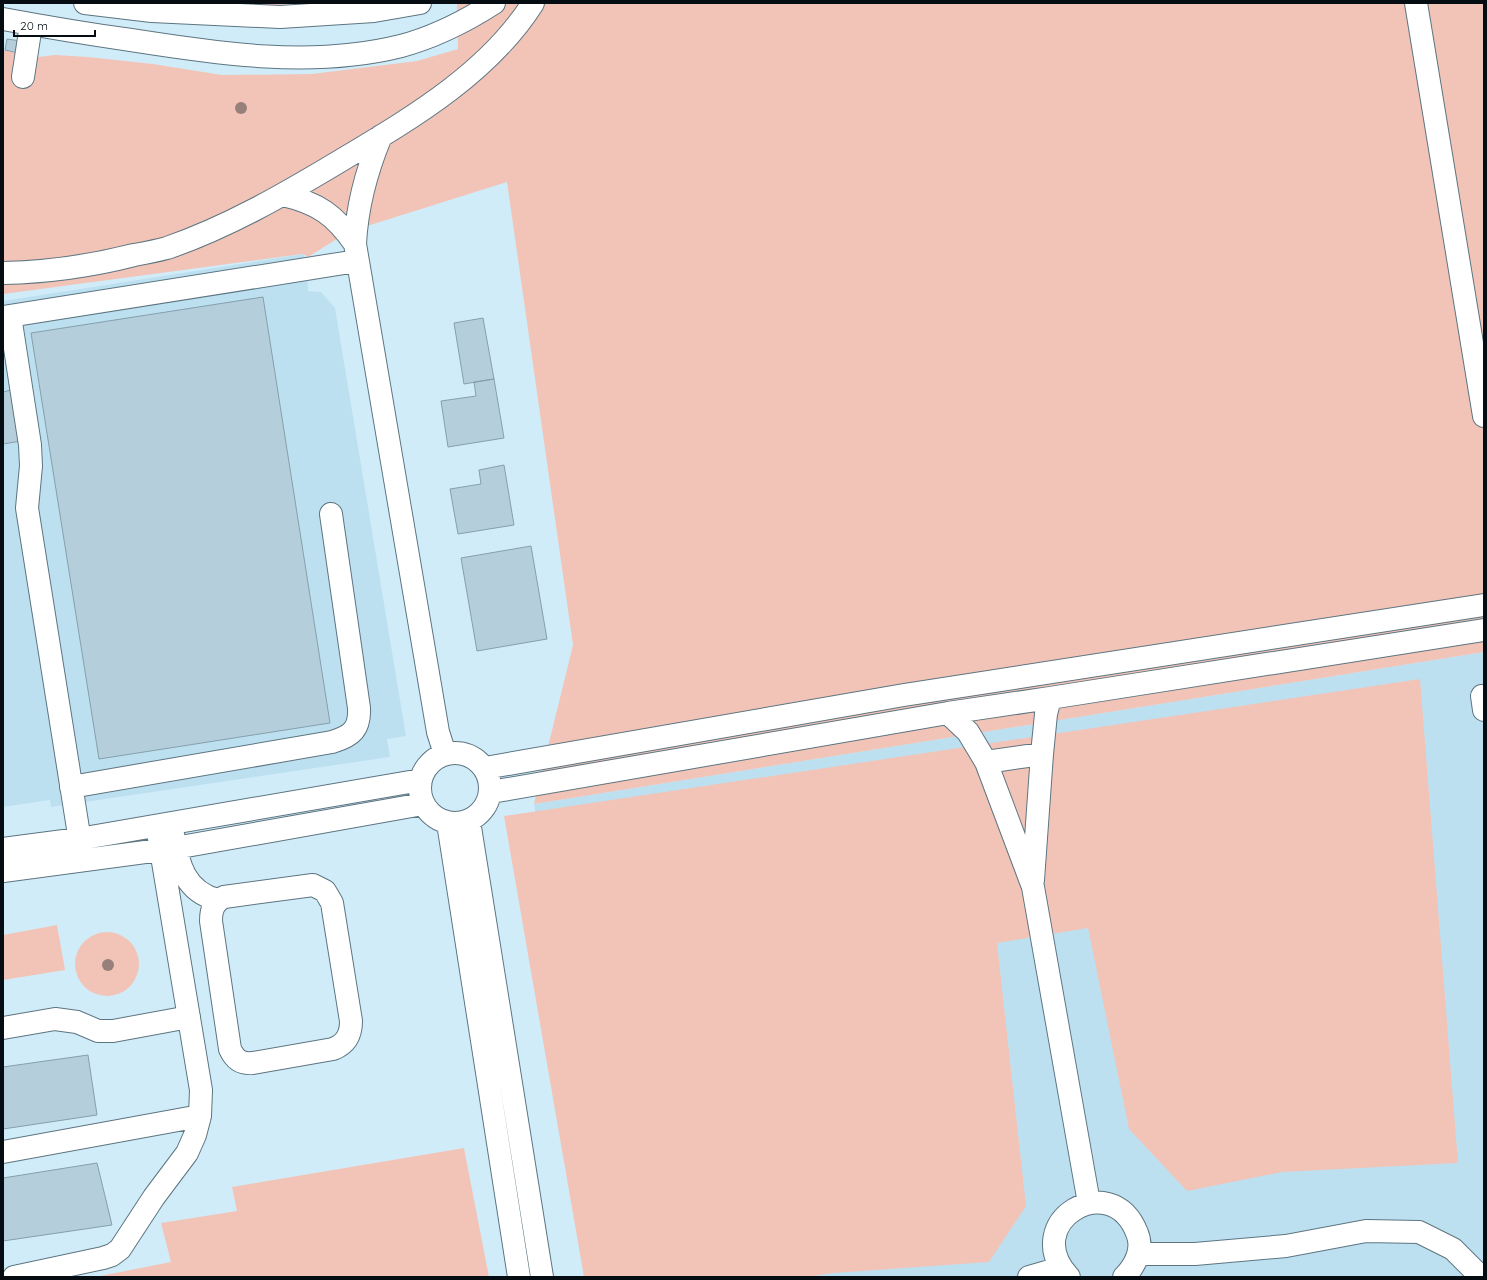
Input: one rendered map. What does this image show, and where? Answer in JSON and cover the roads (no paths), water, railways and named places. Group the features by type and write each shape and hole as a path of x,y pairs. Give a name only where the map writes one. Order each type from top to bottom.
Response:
{"street":[{"path":"85,3 179,8 280,17 374,11 420,3"},
{"path":"3,19 31,25 213,53 250,56 324,56 402,46 439,34 474,16 494,3"},
{"path":"3,273 36,272 102,263 166,248 229,222 283,195 381,136 447,93 497,48 520,23 533,3"},
{"path":"1416,3 1484,416"},
{"path":"23,76 31,25"},
{"path":"381,136 370,162 362,189 357,216 356,253 438,732 445,754"},
{"path":"283,195 305,200 325,211 342,226 356,253"},
{"path":"83,860 27,508 31,466 30,445 11,385 6,317 356,253"},
{"path":"71,787 332,742 344,738 354,731 360,720 359,708 331,514"},
{"path":"485,768 904,694 1484,604"},
{"path":"491,792 948,713 1484,630"},
{"path":"1033,887 1042,754 1046,714 1050,698"},
{"path":"948,713 968,732 986,762 1033,887 1089,1203"},
{"path":"456,753 467,755 477,760 485,768 490,779 491,792 487,804 480,814 458,822 434,817 423,804 420,793 421,780 425,769 434,760 445,754 456,753"},
{"path":"986,762 1042,754"},
{"path":"3,849 79,839 421,780"},
{"path":"3,871 168,849 423,804"},
{"path":"458,822 519,1277"},
{"path":"458,822 542,1277"},
{"path":"14,1277 103,1258 120,1250 154,1197 187,1153 195,1135 200,1116 201,1090 189,1017 164,824"},
{"path":"168,849 188,883 201,895 218,900 224,897 306,886 320,887 325,891 332,903 351,1021 349,1035 340,1046 333,1049 253,1063 239,1061 233,1055 230,1049 211,921 213,906 218,900"},
{"path":"3,1028 55,1019 77,1022 98,1031 113,1031 189,1017"},
{"path":"3,1152 200,1116"},
{"path":"1029,1277 1065,1272 1054,1252 1055,1235 1062,1220 1074,1209 1089,1203 1106,1203 1121,1210 1133,1222 1139,1238 1139,1254 1132,1270 1124,1277"},
{"path":"1139,1254 1195,1254 1286,1246 1366,1231 1419,1232 1453,1250 1481,1277"}]}
